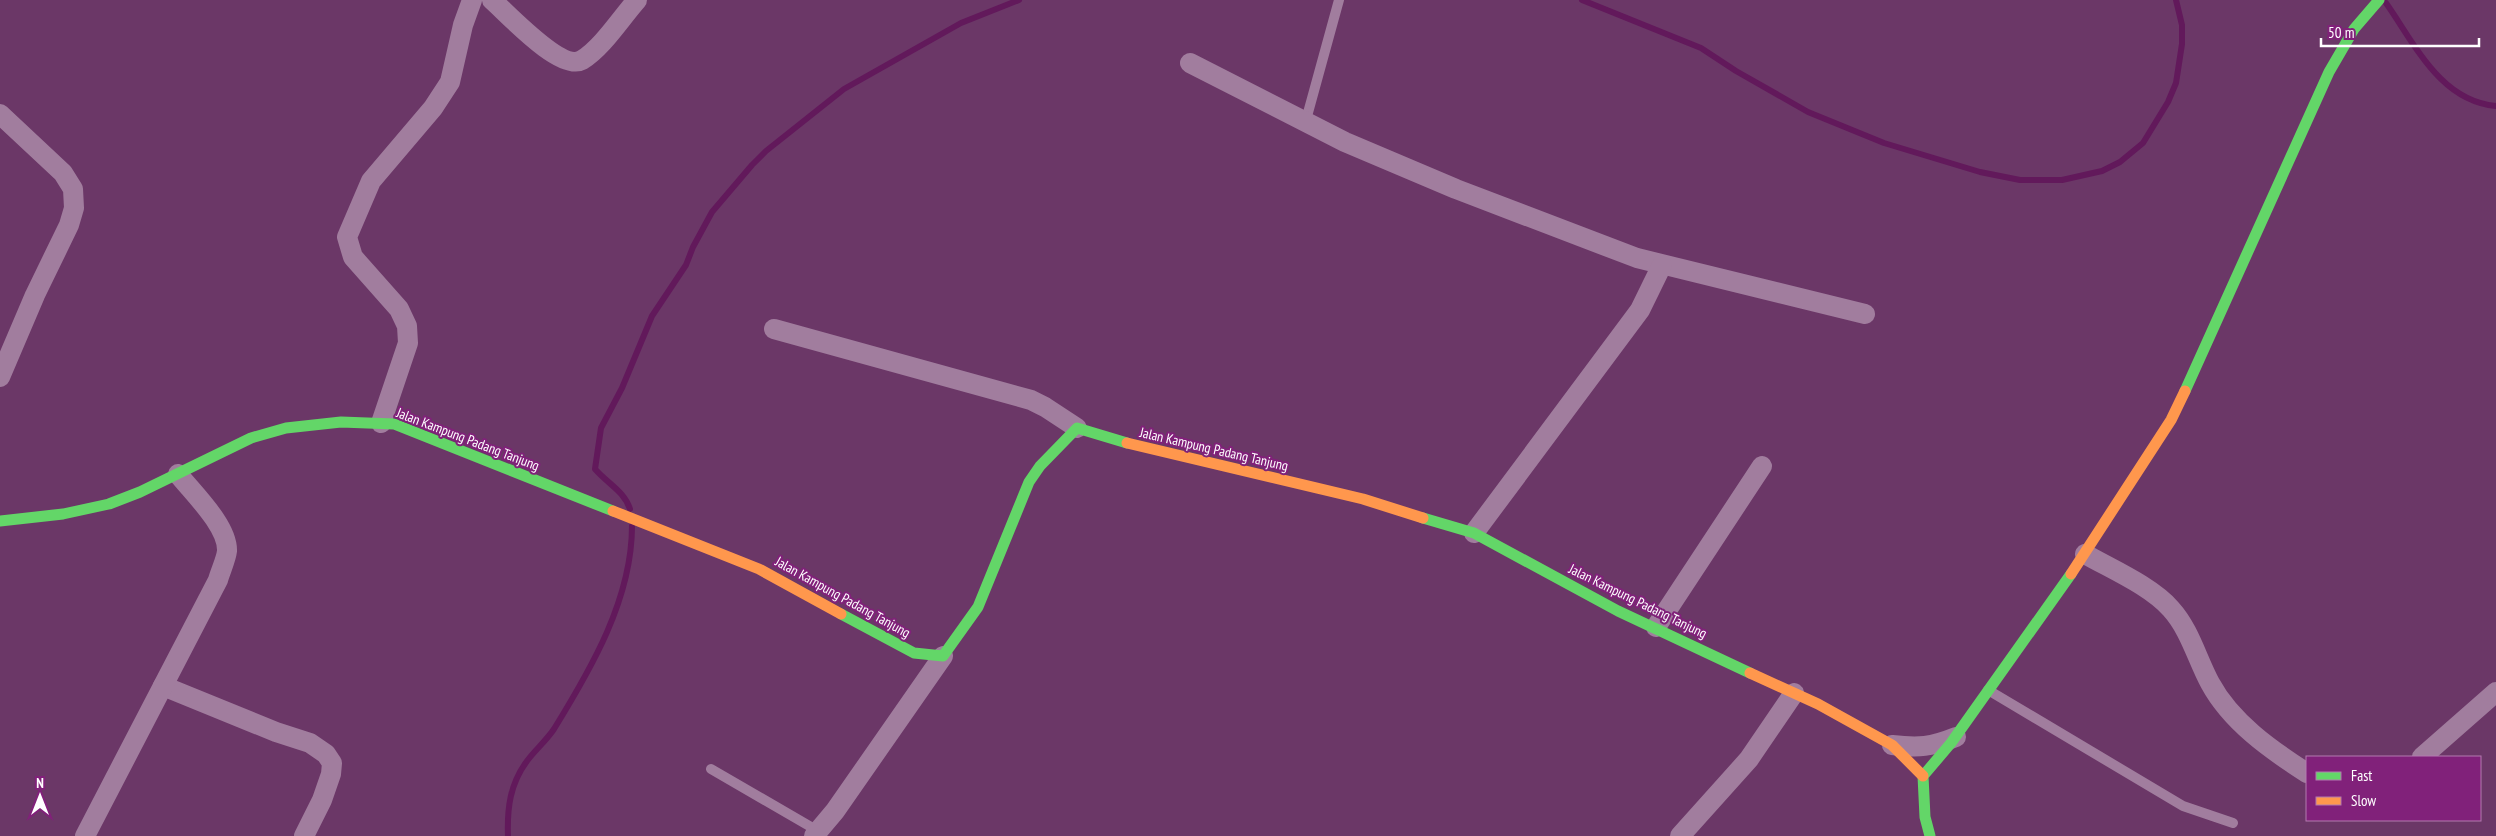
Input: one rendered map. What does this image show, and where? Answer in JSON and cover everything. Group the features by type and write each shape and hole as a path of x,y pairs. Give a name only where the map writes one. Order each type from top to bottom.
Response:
{"street":[{"path":"380,423 408,343 407,326 399,309 353,257 347,237 371,181 433,108 450,82 463,25 472,0"},
{"path":"492,0 554,55 568,62 580,62 592,52 637,0"},
{"path":"1930,836 1925,816 1923,776 1956,737 2085,554 2145,463 2188,388 2343,43 2365,12 2379,0"},
{"path":"1190,63 1306,120 1345,142 1447,185 1662,265 1865,314"},
{"path":"0,114 63,173 73,189 74,208 69,224 35,294 0,377"},
{"path":"1474,533 1640,310 1662,265"},
{"path":"774,329 1031,400 1077,428 1040,466 1029,482 978,607 835,811 816,834"},
{"name":"Jalan Kampung Padang Tanjung","path":"0,521 53,516 122,499 250,439 281,429 336,423 394,424 759,569 822,601 914,653 942,656"},
{"name":"Jalan Kampung Padang Tanjung","path":"1077,428 1142,448 1364,499 1474,533 1618,611 1656,627 1794,693 1892,745 1923,776"},
{"path":"1656,627 1762,466"},
{"path":"85,836 218,580 227,552 225,539 219,525 178,474"},
{"path":"2085,554 2157,596 2172,609 2196,649 2210,683 2222,702 2258,739 2306,772"},
{"path":"163,686 276,732 310,743 326,754 332,763 331,774 322,800 304,836"},
{"path":"2423,756 2496,692"},
{"path":"1680,836 1749,759 1794,693"},
{"path":"1892,745 1916,748 1934,746 1956,737"}],"lane":[{"path":"1306,120 1338,0"},
{"path":"1988,690 2184,806 2233,824"},
{"path":"711,769 816,834"}],"waterway":[{"path":"630,509 620,492 595,469 601,428 622,388 652,316 686,265 693,247 712,212 766,151 844,89 961,23 1019,0"},
{"path":"1582,0 1701,48 1736,71 1808,112 1884,143 1980,172 2020,180 2062,180 2102,171 2120,162 2143,143 2168,102 2176,83 2182,44 2182,25 2176,0"},
{"path":"2386,3 2419,52 2444,82 2459,94 2476,102 2496,106"},
{"path":"508,836 509,806 517,778 527,761 554,729 582,682 607,632 625,580 632,526"}],"traffic: fast":[{"path":"2185,391 2329,72 2354,29 2379,0"},
{"path":"0,521 63,514 109,504 140,492 251,438 286,428 341,422 394,424 613,511"},
{"path":"841,614 914,653 943,656 978,607 1029,482 1040,466 1077,428 1127,443"},
{"path":"1423,518 1474,533 1618,611 1750,673"},
{"path":"1930,836 1925,817 1923,776 1951,743 2071,574"}],"traffic: slow":[{"path":"2071,574 2171,420 2185,391"},
{"path":"1127,443 1363,499 1423,518"},
{"path":"613,511 759,569 841,614"},
{"path":"1750,673 1818,704 1892,745 1923,776"}]}
